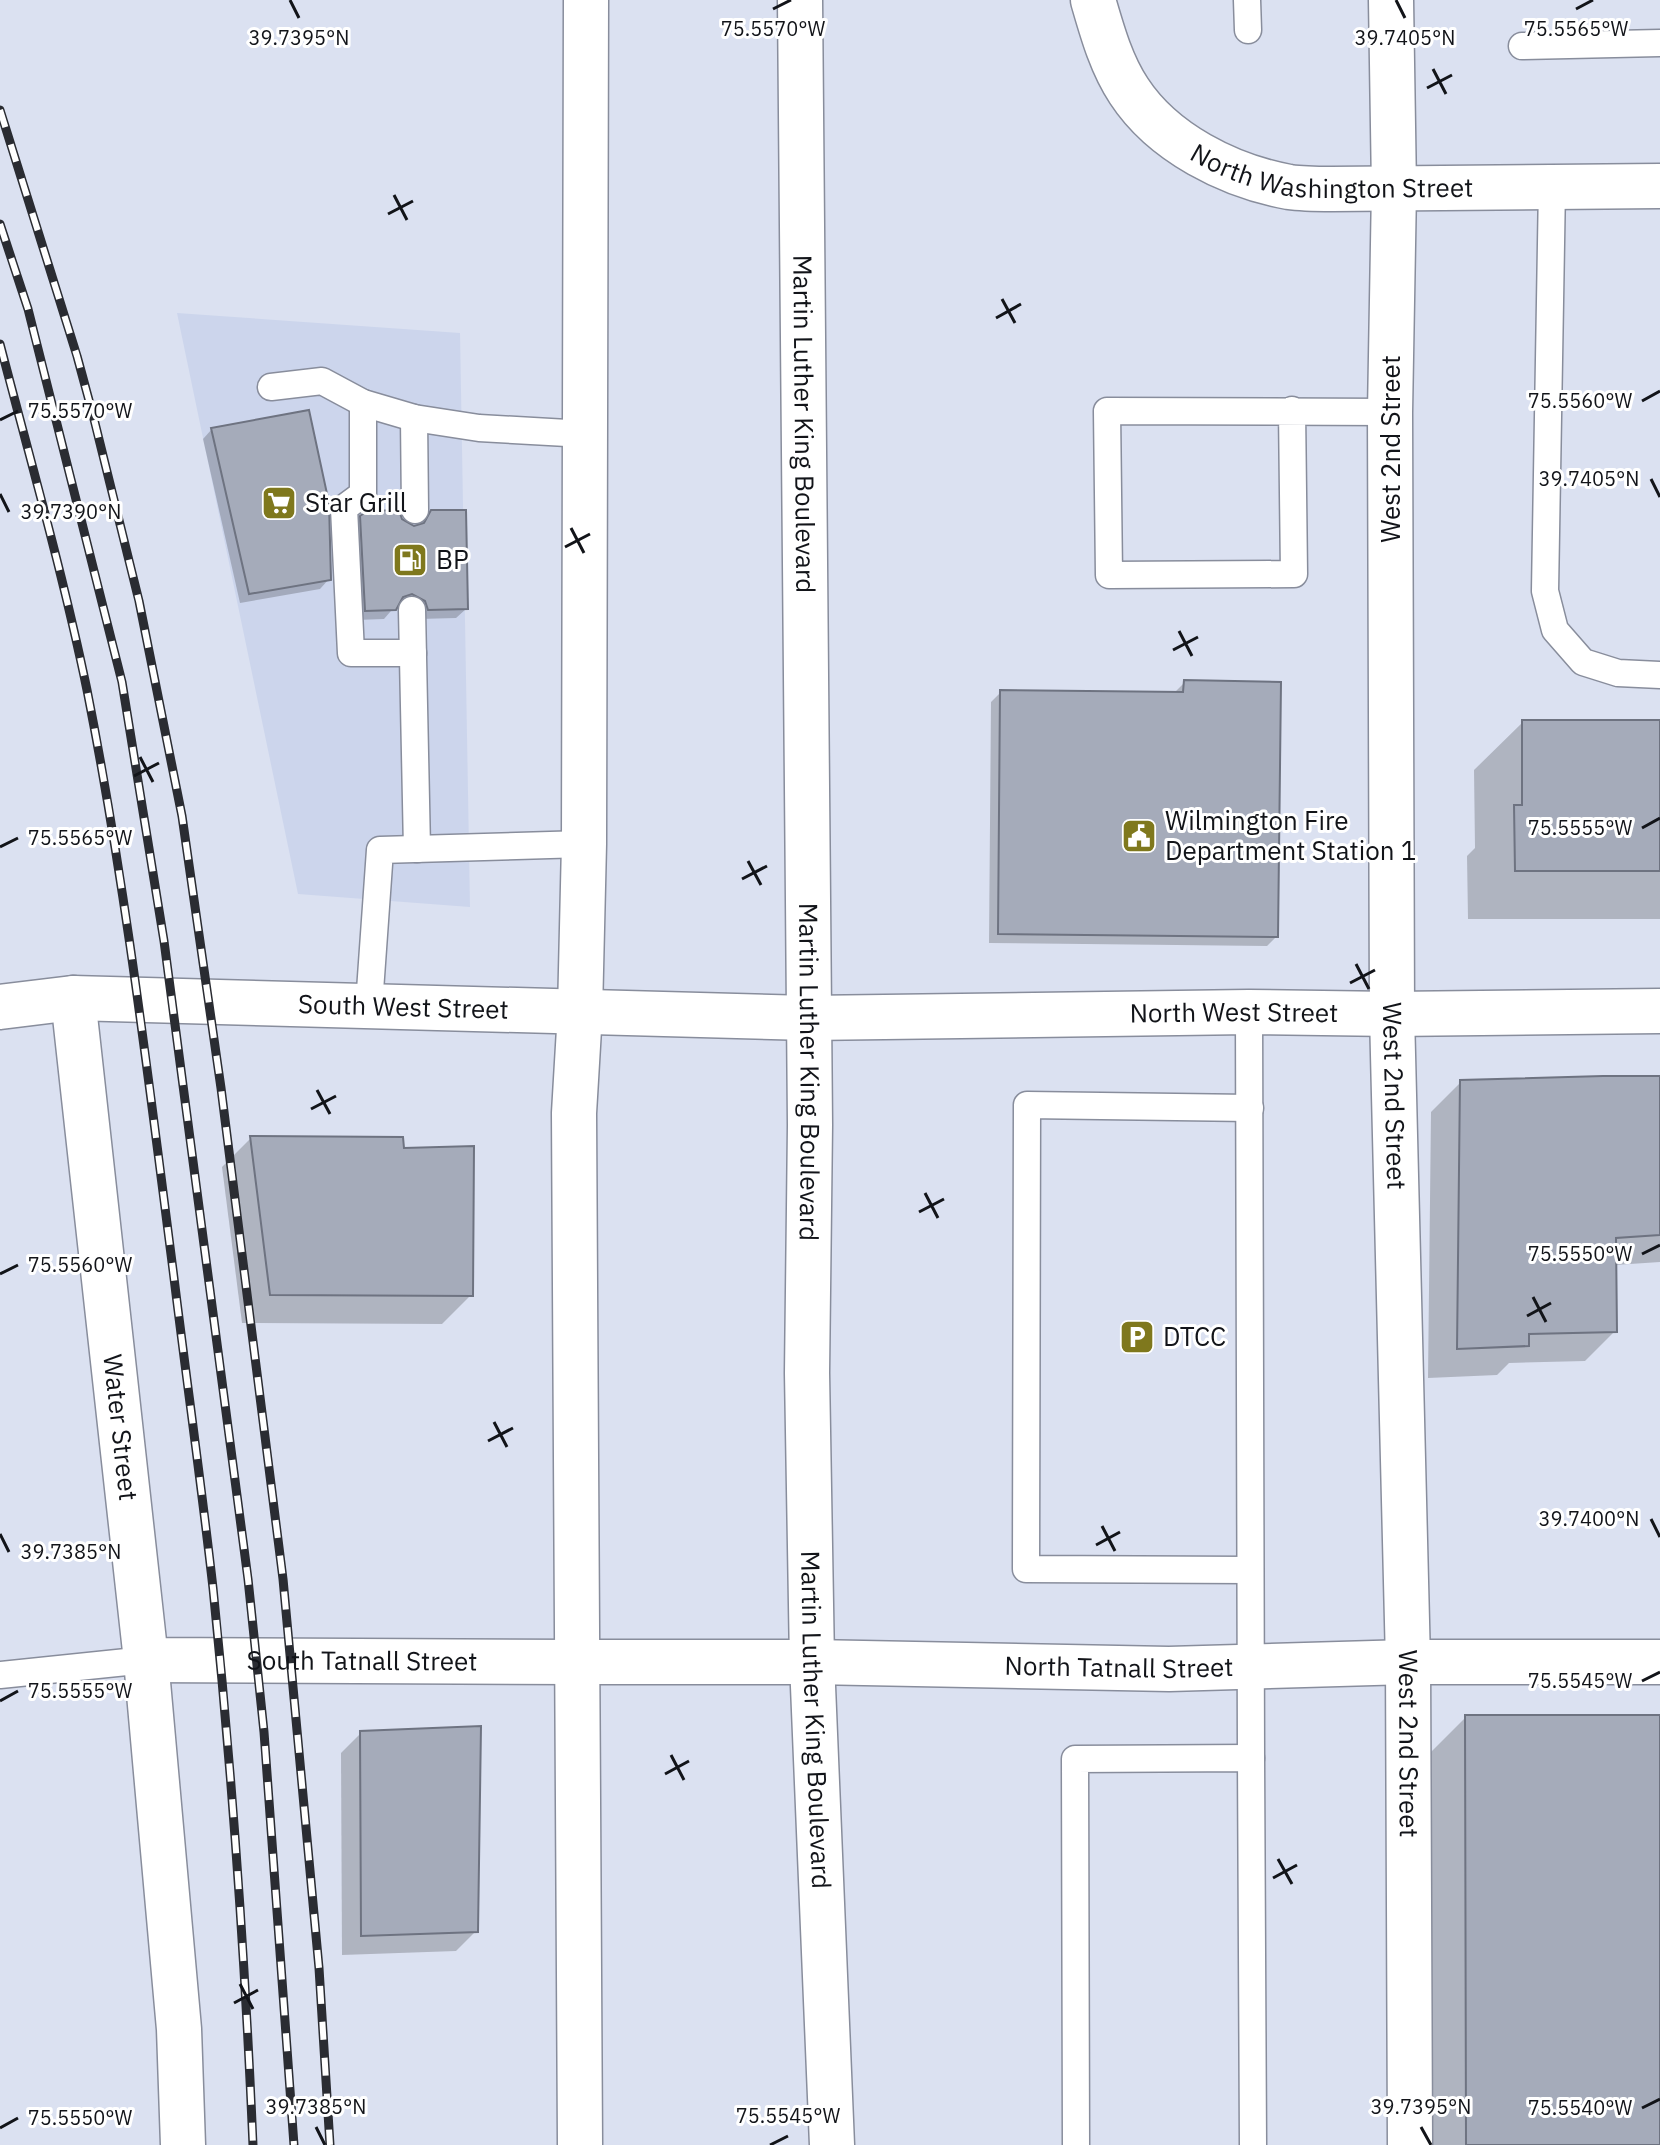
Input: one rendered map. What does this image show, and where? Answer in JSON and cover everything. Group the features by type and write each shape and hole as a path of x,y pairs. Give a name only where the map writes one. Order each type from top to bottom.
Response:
{"main road":[{"path":"580,2145 581,1881 574,1113 584,844 586,0"},
{"name":"Martin Luther King Boulevard","path":"800,0 810,1125 807,1373 812,1662 832,2145"},
{"name":"North Washington Street","path":"1093,0 1106,46 1130,92 1166,132 1199,155 1254,179 1291,187 1394,189 1660,186"},
{"name":"West 2nd Street","path":"1391,0 1394,189 1390,412 1392,1014 1408,1662 1410,2145"},
{"name":"South West Street","path":"0,1007 73,998 808,1018"},
{"name":"Water Street","path":"73,998 146,1660 179,2029 183,2145"},
{"name":"North West Street","path":"808,1018 1660,1011"},
{"name":"South Tatnall Street","path":"146,1660 577,1662"},
{"name":"North Tatnall Street","path":"577,1662 812,1662 1169,1669 1408,1662 1660,1662"}],"lane":[{"path":"1247,0 1248,30"},
{"path":"1522,46 1660,43"},
{"path":"1552,186 1545,591 1555,630 1583,662 1618,673 1660,675"},
{"path":"271,387 322,381 363,403 414,418 479,428 585,434"},
{"path":"363,403 363,494 344,508 351,653 413,653"},
{"path":"1292,410 1294,574 1109,575 1107,411 1292,410 1390,412"},
{"path":"414,418 415,510"},
{"path":"412,610 417,849"},
{"path":"369,1005 380,850 584,844"},
{"path":"1249,1012 1253,2145"},
{"path":"1250,1108 1027,1105 1026,1569 1250,1570"},
{"path":"0,1675 146,1660"},
{"path":"1076,2145 1075,1759 1251,1758"}],"shaded area":[{"path":"177,313 460,333 470,907 298,894"}],"building":[{"name":"Star Grill","path":"309,410 329,503 331,580 249,594 211,428"},
{"name":"BP","path":"399,510 402,519 414,526 424,523 431,510 466,510 468,609 428,610 425,601 412,594 403,597 396,610 365,611 360,516 367,511"},
{"name":"Wilmington Fire Department Station 1","path":"1184,680 1281,682 1278,937 998,934 1000,690 1183,692"},
{"path":"1522,720 1660,720 1660,871 1515,871 1514,805 1522,805"},
{"path":"1660,1076 1660,1235 1616,1238 1617,1332 1529,1334 1529,1346 1457,1349 1460,1080"},
{"path":"250,1136 403,1137 404,1148 474,1146 473,1296 270,1295"},
{"path":"1465,1715 1660,1715 1660,2145 1466,2145"},
{"path":"481,1726 478,1932 361,1936 360,1731"}],"railway":[{"path":"0,110 93,415 139,601 182,816 221,1088 283,1579 319,1968 330,2145"},
{"path":"0,224 28,309 122,682 164,941 248,1579 264,1732 294,2145"},
{"path":"0,344 78,647 101,762 135,979 213,1588 237,1866 253,2145"}],"place":[{"name":"Star Grill","path":"279,503"},
{"name":"BP","path":"410,560"},
{"name":"Wilmington Fire Department Station 1","path":"1139,836"},
{"name":"DTCC","path":"1137,1337"}]}
